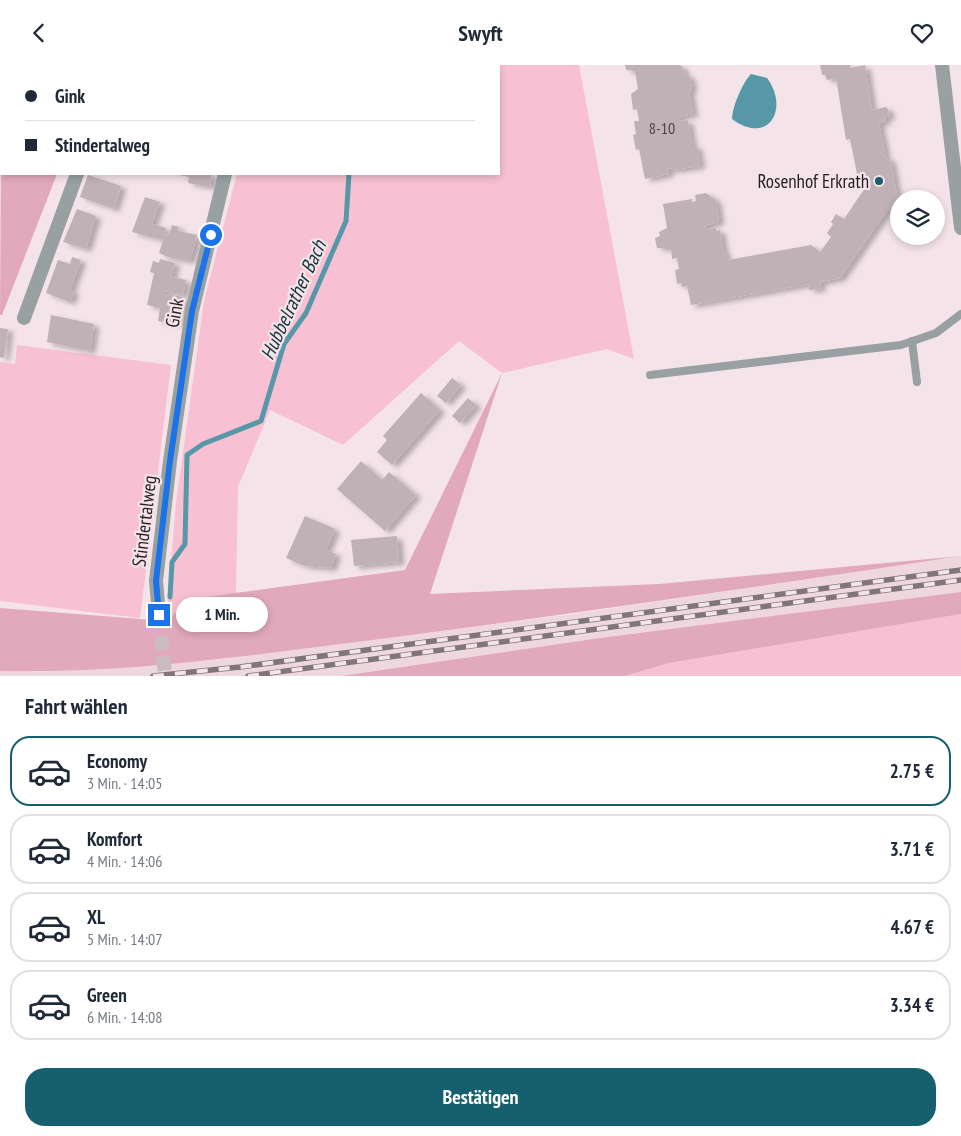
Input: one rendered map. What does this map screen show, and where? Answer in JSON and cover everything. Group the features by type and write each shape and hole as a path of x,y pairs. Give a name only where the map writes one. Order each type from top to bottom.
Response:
{"street":[{"path":"942,65 958,172 961,228"},
{"path":"24,318 77,175"},
{"name":"Gink","path":"170,461 192,311 226,175"},
{"name":"Stindertalweg","path":"159,615 156,581 170,461"}],"lane":[{"path":"650,375 901,345 936,333 961,314"},
{"path":"912,341 917,382"}],"shaded area":[{"path":"500,65 579,65 634,359 607,349 502,373 459,341 343,445 270,410 238,487 236,593 191,599 166,621 176,503 204,301 237,175 500,175"},
{"path":"1,175 57,175 2,315 0,315"},
{"path":"17,345 171,365 140,618 0,601 0,362 15,364"},
{"path":"502,373 430,594 659,584 961,556 531,619 194,662 97,669 0,671 0,608 166,621 191,599 405,570"},
{"path":"961,556 961,592 600,638 341,676 0,676 0,671 39,672 207,661 575,614"},
{"path":"961,592 961,614 669,663 625,676 341,676 600,638"},
{"path":"961,614 961,676 625,676 669,663"}],"water":[{"path":"751,74 767,78 774,90 776,101 776,112 772,120 765,126 756,128 745,126 732,119 739,95"}],"building":[{"path":"625,65 679,65 682,66 685,75 690,76 692,90 689,91 693,114 678,117 680,121 688,120 692,146 697,146 700,166 672,170 672,168 668,169 669,174 645,179 639,149 636,150 633,135 636,134 634,121 639,121 637,109 633,110 631,94 638,89 635,71 626,70"},
{"name":"Rosenhof Erkrath","path":"820,65 850,65 850,68 865,65 872,110 886,107 888,109 890,116 885,117 886,121 879,123 886,159 890,158 896,190 890,190 890,211 888,209 840,278 820,282 821,288 809,290 808,284 691,305 687,286 682,287 681,283 677,284 675,270 679,269 677,258 672,259 671,248 657,248 655,238 660,236 659,232 667,228 663,204 692,199 692,202 696,201 695,195 706,193 716,200 719,222 707,225 707,229 716,228 716,231 720,230 723,249 728,260 811,245 820,252 831,237 827,233 833,224 831,222 836,214 844,219 865,188 862,174 857,174 850,139 846,140 836,78 827,80 825,75 822,75"},
{"path":"88,175 121,186 114,209 80,197"},
{"path":"180,175 212,175 210,187 188,183 189,177"},
{"path":"145,197 160,202 152,224 166,228 164,234 169,235 172,225 179,227 178,231 197,235 190,261 168,257 159,253 163,240 132,232"},
{"path":"77,209 96,216 86,249 63,242"},
{"path":"72,257 81,260 70,290 74,292 70,302 46,293 58,260 70,264"},
{"path":"160,259 175,263 171,277 186,280 183,295 165,291 165,294 183,297 177,324 158,321 160,308 147,305 154,273 150,272 153,261 159,263"},
{"path":"51,315 94,324 90,351 47,342"},
{"path":"0,328 8,329 4,358 0,357"},
{"path":"452,378 461,385 446,403 437,396"},
{"path":"421,393 440,410 392,465 377,452 387,440 383,436"},
{"path":"468,398 476,405 460,423 452,416"},
{"path":"361,461 382,480 389,472 416,495 385,531 337,489"},
{"path":"305,516 335,529 326,550 336,554 331,568 305,566 286,558"},
{"path":"397,536 399,562 354,566 351,540"}],"waterway":[{"name":"Hubbelrather Bach","path":"170,597 172,562 185,544 187,455 203,444 261,421 284,344 306,313 346,221 349,175"}],"tunnel":[{"path":"159,615 165,676"}],"railway":[{"path":"153,676 240,667 961,570"},
{"path":"248,676 961,580"}],"place":[{"name":"Rosenhof Erkrath","path":"879,181"}],"route":[{"path":"159,615 156,581 170,461 192,311 211,235"}]}
